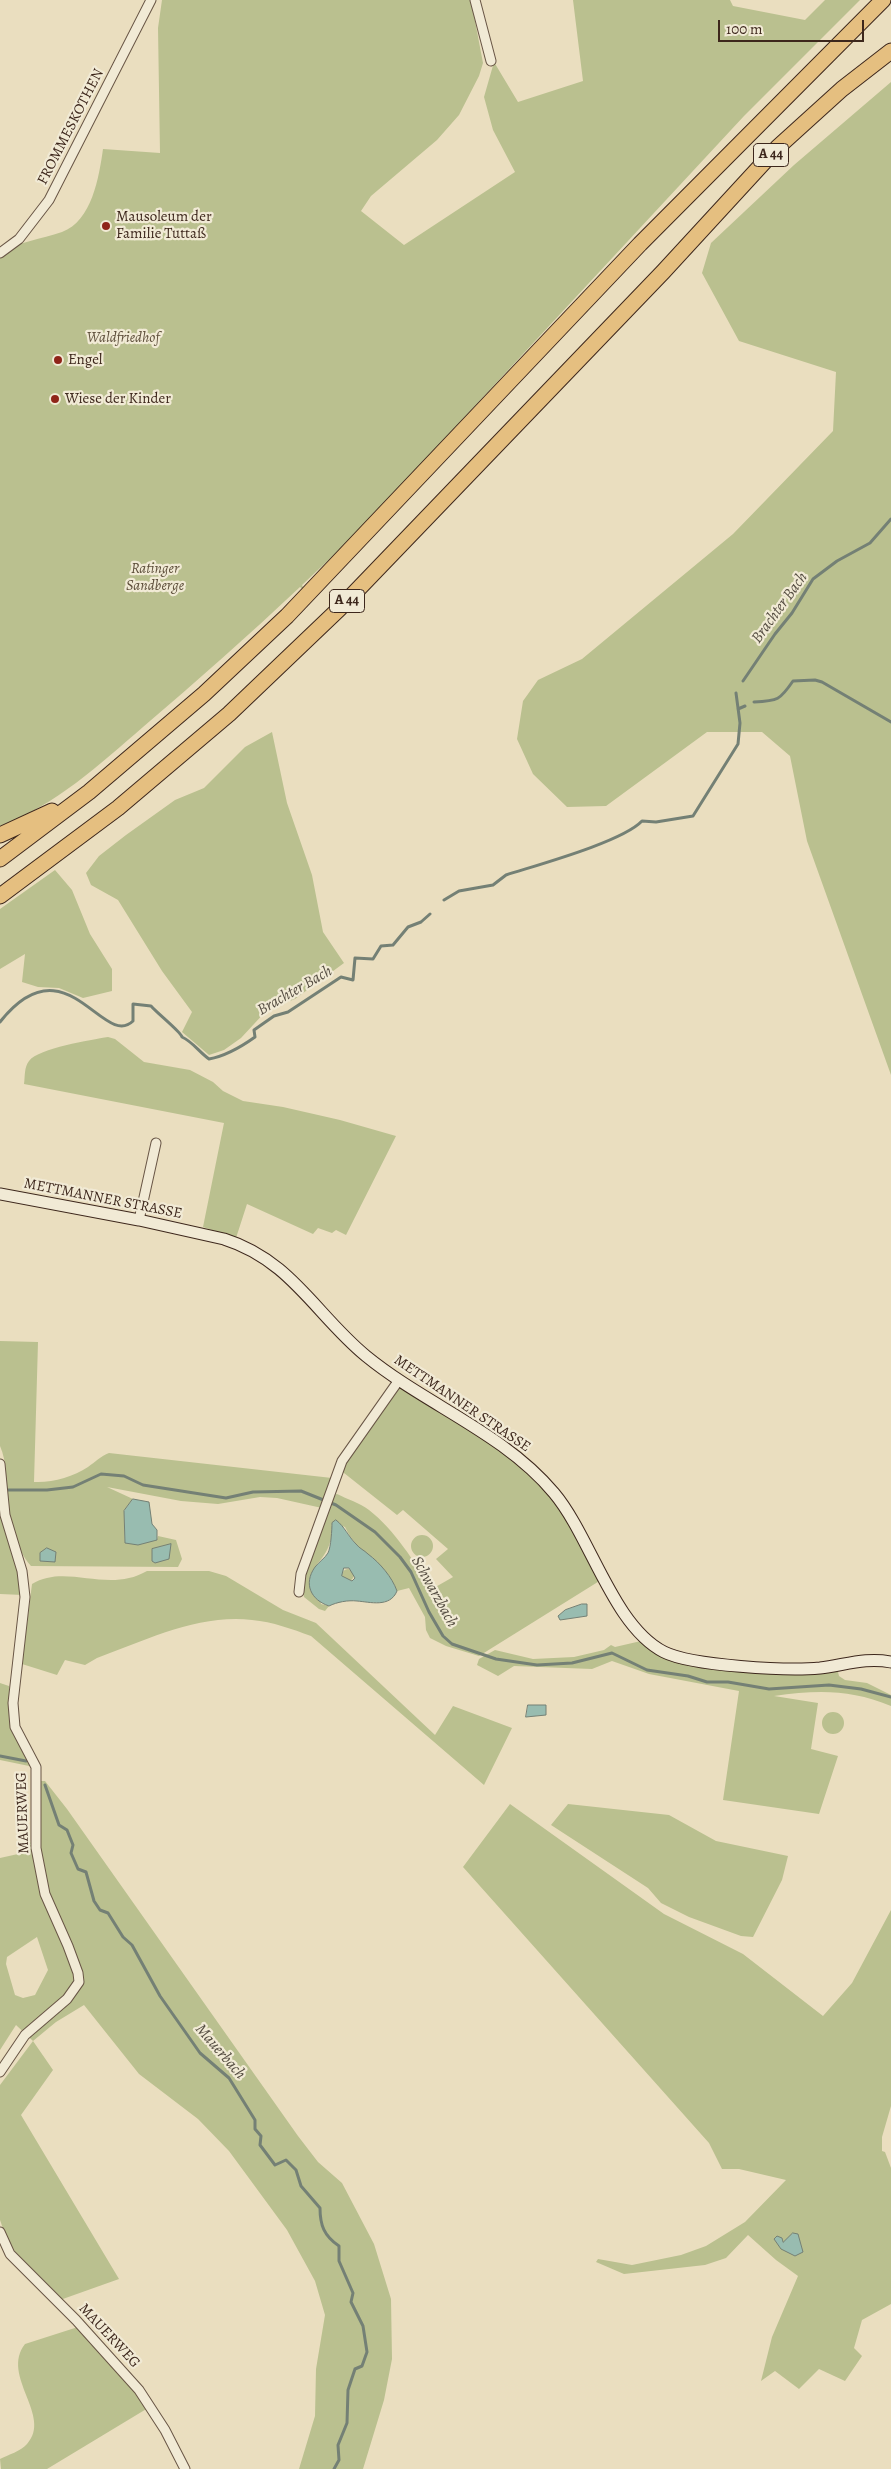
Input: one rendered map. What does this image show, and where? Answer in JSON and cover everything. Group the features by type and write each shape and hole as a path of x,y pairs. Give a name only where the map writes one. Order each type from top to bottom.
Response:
{"highway":[{"name":"A 44","path":"0,859 89,792 204,694 288,616 640,244 884,0"},
{"name":"A 44","path":"0,896 118,808 229,714 339,609 656,279 778,147 842,89 891,51"},
{"path":"0,835 18,828 89,792"}],"main road":[{"name":"METTMANNER STRASSE","path":"0,1194 139,1220 224,1239 272,1262 311,1298 365,1356 494,1441 544,1481 566,1509 626,1616 645,1638 660,1650 672,1655 702,1662 787,1668 823,1667 865,1660 891,1662"}],"street":[{"name":"FROMMESKOTHEN","path":"0,253 19,239 49,200 150,0"},
{"path":"475,0 491,61"},
{"path":"139,1220 156,1143"},
{"path":"298,1592 301,1574 328,1495 342,1461 352,1444 399,1380"},
{"name":"MAUERWEG","path":"0,1464 7,1523 22,1571 25,1597 13,1703 15,1727 36,1767 36,1848 45,1894 71,1955 79,1982 67,1999 24,2035 0,2072"},
{"name":"MAUERWEG","path":"0,2232 10,2254 96,2341 139,2390 165,2430 185,2469"}],"green space":[{"path":"162,0 471,0 483,63 479,76 459,115 437,140 371,196 361,211 404,245 515,172 493,130 484,97 494,62 518,102 583,81 573,0 730,0 733,6 805,20 825,0 860,0 744,116 355,535 302,585 304,590 300,587 203,675 76,783 40,807 0,826 0,253 22,243 62,232 80,218 87,208 96,185 103,149 160,153 158,28"},
{"path":"891,82 891,1075 807,841 790,756 762,732 707,732 606,806 567,807 533,774 517,739 523,701 538,680 582,659 733,534 833,431 836,372 739,341 702,273 711,243 794,165"},
{"path":"272,732 287,803 312,875 323,932 344,963 295,999 267,1010 241,1038 224,1050 209,1055 182,1032 192,1012 162,971 118,900 91,885 86,873 99,856 126,835 175,800 204,788 245,747"},
{"path":"55,870 72,890 90,934 112,969 112,991 83,998 59,988 38,987 22,982 25,954 0,969 0,909"},
{"path":"108,1037 115,1039 144,1062 190,1070 243,1101 283,1107 340,1120 396,1136 346,1235 336,1230 332,1233 318,1228 313,1234 247,1204 236,1238 203,1227 224,1123 24,1084 26,1066 35,1056 54,1048"},
{"path":"0,1341 38,1342 34,1482 55,1480 82,1471 109,1453 332,1478 322,1508 277,1498 260,1497 218,1504 181,1501 107,1487 133,1499 124,1511 125,1543 157,1540 158,1536 176,1540 182,1559 178,1567 31,1566 25,1559 17,1542 11,1524 8,1505 5,1464 0,1446"},
{"path":"401,1385 467,1425 528,1472 563,1510 601,1580 479,1656 446,1646 430,1638 426,1630 425,1617 409,1588 397,1591 386,1573 357,1545 345,1527 332,1523 328,1547 314,1568 321,1604 329,1606 325,1611 319,1609 304,1597 302,1574 330,1496 337,1494 362,1505 387,1527 404,1547 432,1589 453,1577 436,1559 448,1549 403,1510 397,1515 339,1469 389,1396"},
{"path":"0,1494 20,1570 23,1595 0,1594"},
{"path":"422,1535 430,1538 433,1546 430,1554 422,1557 414,1554 411,1546 414,1538"},
{"path":"350,1569 353,1570 353,1580 346,1581 343,1580 342,1573 343,1570"},
{"path":"147,1571 209,1571 226,1576 283,1610 316,1623 435,1735 453,1706 512,1728 484,1785 311,1636 275,1624 232,1619 192,1625 173,1630 97,1658 85,1665 65,1660 57,1675 22,1664 32,1584 43,1579 67,1576 117,1580 134,1577"},
{"path":"641,1641 668,1657 837,1668 839,1676 845,1680 867,1683 891,1695 891,1706 861,1696 833,1692 774,1696 818,1703 811,1749 838,1756 819,1814 723,1800 739,1691 649,1674 612,1661 592,1669 514,1666 498,1676 477,1665 479,1659 495,1650 533,1659 574,1657 604,1650 611,1645 615,1647"},
{"path":"0,1683 9,1686 11,1702 34,1767 0,1760"},
{"path":"833,1712 841,1715 844,1723 841,1731 833,1734 825,1731 822,1723 825,1715"},
{"path":"40,1781 45,1781 67,1809 298,2136 318,2162 342,2183 374,2244 391,2299 392,2359 384,2400 363,2469 299,2469 315,2416 316,2369 325,2315 315,2281 287,2230 229,2151 198,2119 139,2074 84,2005 56,2022 33,2041 16,2025 0,2050 0,1858 18,1854 24,1839 36,1845","holes":["37,1937 48,1970 35,1995 23,1998 15,1995 6,1964 7,1957"]},
{"path":"510,1804 664,1914 743,1954 823,2016 852,1983 891,1910 891,2106 882,2137 882,2151 885,2152 891,2168 891,2304 862,2320 854,2348 862,2356 845,2381 819,2369 799,2389 775,2371 761,2381 772,2337 798,2276 776,2260 748,2235 726,2258 705,2265 624,2274 596,2262 598,2259 632,2265 681,2255 706,2246 745,2222 786,2180 739,2169 722,2169 709,2143 463,1867"},
{"path":"568,1804 669,1815 716,1841 788,1856 782,1880 753,1937 741,1936 689,1917 661,1903 648,1888 551,1825"},
{"path":"33,2041 53,2070 21,2115 119,2279 60,2300 17,2255 0,2220 0,2085"},
{"path":"78,2327 106,2356 148,2408 47,2469 1,2469 0,2459 18,2451 27,2444 33,2433 34,2421 31,2408 18,2369 19,2356 25,2344"}],"water":[{"path":"133,1499 149,1502 152,1524 157,1530 157,1540 138,1545 125,1543 124,1511"},
{"path":"336,1520 353,1541 377,1562 389,1576 397,1591 390,1600 379,1603 346,1601 329,1606 313,1596 309,1585 311,1573 328,1553 331,1542 332,1523","holes":["344,1568 349,1568 355,1578 352,1581 342,1576"]},
{"path":"171,1544 169,1559 155,1563 152,1561 152,1549"},
{"path":"47,1548 56,1552 55,1562 40,1561 40,1553"},
{"path":"587,1604 587,1616 560,1620 558,1616 565,1610"},
{"path":"528,1705 546,1705 546,1715 526,1717"},
{"path":"793,2233 798,2234 803,2252 795,2256 781,2249 774,2239 777,2236 782,2238 783,2242"}],"waterway":[{"name":"Brachter Bach","path":"743,681 775,634 792,613 813,579 837,561 870,543 891,519"},
{"path":"754,702 778,698 793,681 815,680 822,682 891,722"},
{"name":"Brachter Bach","path":"444,900 459,891 493,885 506,875 598,845 632,829 642,821 656,822 693,816 738,744 740,723 736,693"},
{"name":"Brachter Bach","path":"738,709 745,706"},
{"name":"Brachter Bach","path":"0,1022 23,999 44,991 63,993 80,1001 109,1022 121,1026 133,1021 133,1004 151,1006 182,1037 205,1056 209,1059 215,1058 255,1037 254,1030 274,1016 288,1012 341,977 353,980 355,958 373,959 381,946 393,945 408,927 421,922 430,914"},
{"name":"Schwarzbach","path":"5,1490 47,1490 73,1487 101,1474 124,1476 143,1485 226,1498 253,1492 301,1491 336,1505 375,1532 400,1557 411,1572 429,1612 443,1636 452,1644 496,1659 537,1665 572,1663 612,1653 647,1670 688,1676 707,1682 728,1682 769,1689 829,1685 861,1689 891,1697"},
{"name":"Mauerbach","path":"0,1756 26,1761"},
{"name":"Mauerbach","path":"45,1785 59,1825 67,1830 73,1845 71,1853 78,1869 86,1872 94,1901 100,1910 108,1913 123,1937 132,1945 160,1996 200,2053 229,2078 255,2120 255,2129 261,2136 260,2145 275,2165 286,2160 296,2170 301,2186 320,2208 321,2220 326,2234 339,2246 339,2261 353,2293 351,2302 363,2326 367,2352 362,2366 355,2369 348,2390 347,2423 338,2445 339,2460 334,2469"}],"place":[{"name":"Mausoleum der Familie Tuttaß","path":"106,226"},
{"name":"Engel","path":"58,360"},
{"name":"Wiese der Kinder","path":"55,399"}],"park label":[{"name":"Waldfriedhof","path":"123,338"},
{"name":"Ratinger Sandberge","path":"155,578"}]}
